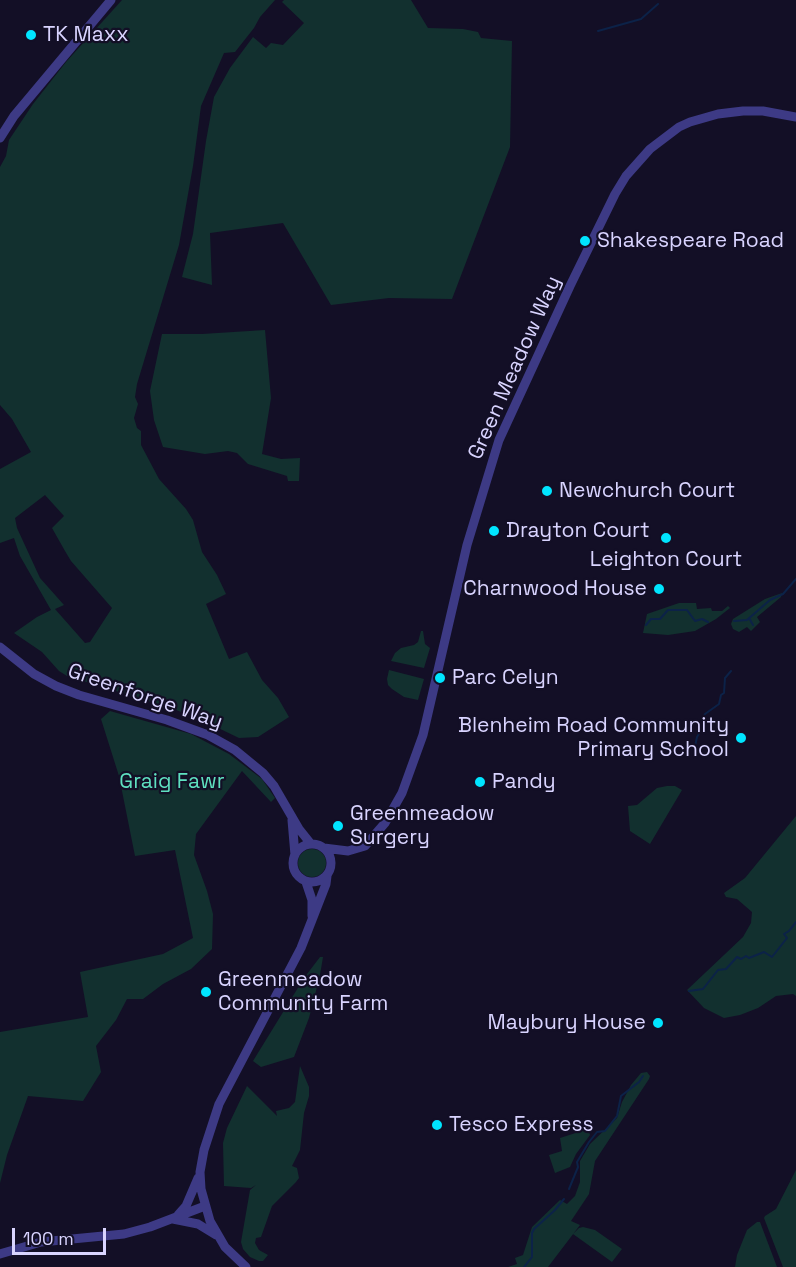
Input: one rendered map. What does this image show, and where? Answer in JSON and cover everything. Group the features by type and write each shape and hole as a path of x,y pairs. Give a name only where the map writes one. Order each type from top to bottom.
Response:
{"street":[{"path":"0,138 27,100 111,0"},
{"name":"Green Meadow Way","path":"332,865 348,851 362,848 375,836 402,793 423,735 467,545 499,440 570,286 626,176 637,161 655,144 690,122 717,114 743,111 764,111 796,117"},
{"name":"Greenforge Way","path":"0,646 15,661 56,686 198,731 235,750 263,773 274,786 311,844"},
{"name":"Greenforge Way","path":"292,817 295,855"},
{"path":"327,876 316,882 306,882 294,871 295,855 302,847 311,844 348,851"},
{"path":"174,1218 186,1206 200,1172 207,1137 219,1104 290,971 312,921 332,865 328,852 324,848"},
{"path":"306,882 312,900 312,921"},
{"path":"200,1172 205,1206 218,1237 246,1267"},
{"path":"0,1254 41,1242 124,1234 205,1206"},
{"path":"174,1218 198,1224 218,1237"}],"green space":[{"path":"122,0 275,0 235,52 224,53 201,106 179,245 137,384 135,397 138,404 134,418 137,428 141,431 141,445 159,479 193,520 202,552 226,594 206,604 229,659 247,652 262,680 278,698 289,717 258,737 239,738 174,709 67,676 59,671 42,652 14,633 51,610 20,556 14,538 0,543 0,469 31,452 12,419 0,405 0,167 6,156 9,140 33,104 66,62","holes":["45,495 64,516 52,528 71,561 112,608 90,642 85,643 55,609 64,605 40,578 17,528 15,518"]},
{"path":"284,0 411,0 428,28 463,29 478,32 481,38 512,41 510,147 452,299 389,298 331,305 283,223 210,233 212,285 182,277 193,234 214,97 230,68 253,37 266,48 271,43 283,45 304,23 282,2"},
{"path":"265,330 271,398 262,454 281,459 300,458 299,481 288,481 287,476 248,464 237,453 228,451 205,454 163,447 154,420 150,391 162,334"},
{"path":"782,593 781,597 757,617 760,622 751,631 747,627 739,632 733,629 731,624 733,619 765,599"},
{"path":"679,603 696,603 697,609 711,608 712,611 722,611 728,606 730,608 695,631 668,635 643,633 647,614"},
{"path":"421,631 423,631 425,644 430,648 424,668 391,661 401,648 418,642"},
{"path":"389,670 424,679 418,700 404,697 388,685"},
{"name":"Graig Fawr","path":"110,711 191,734 229,754 262,779 275,798 271,802 242,771 196,834 194,855 213,914 212,949 191,969 163,984 143,999 127,999 116,1020 96,1046 101,1072 83,1101 28,1096 7,1155 0,1183 0,1032 88,1017 80,972 163,954 193,938 175,850 135,856 119,776 101,719"},
{"path":"675,786 682,790 650,844 630,831 628,806 637,805 657,788"},
{"path":"796,816 796,996 793,994 776,996 758,1008 724,1018 704,1008 687,990 743,937 751,923 752,912 737,899 726,897 724,893 745,878"},
{"path":"312,849 322,853 326,863 322,873 312,877 302,873 298,863 302,853"},
{"path":"320,957 323,957 320,975 309,1018 294,1057 261,1067 253,1061 304,978"},
{"path":"300,1066 309,1087 309,1096 304,1113 300,1150 292,1166 297,1168 299,1178 272,1206 261,1237 256,1238 255,1243 259,1250 268,1255 263,1261 259,1261 250,1257 243,1249 241,1242 250,1190 256,1185 251,1188 224,1186 223,1143 227,1128 247,1086 277,1116 276,1111 289,1108 295,1102"},
{"path":"647,1072 649,1079 595,1161 589,1194 571,1221 580,1225 548,1267 508,1267 517,1264 515,1258 523,1255 532,1227 560,1200 567,1204 575,1196 580,1182 580,1161 590,1144 617,1118 631,1085 641,1073"},
{"path":"588,1129 590,1135 576,1154 570,1167 555,1173 549,1155 562,1151 560,1138"},
{"path":"796,1170 796,1267 783,1267 764,1218 776,1209"},
{"path":"760,1222 777,1267 735,1267 747,1230"},
{"path":"583,1227 595,1230 622,1249 612,1262 573,1234"}],"waterway":[{"path":"598,31 641,19 658,4"},
{"path":"734,621 747,620 770,600 783,594 796,579"},
{"path":"646,625 651,619 660,619 668,610 687,610 695,621 702,619 708,622"},
{"path":"749,618 753,625"},
{"path":"694,751 697,737 704,726 702,721 705,714 719,704 721,695 724,693 725,678 731,671"},
{"path":"689,991 703,989 718,970 726,969 737,957 749,958 764,952 772,957 787,938 784,934 796,922"},
{"path":"569,1189 578,1167 577,1162 589,1142 597,1132 605,1131 617,1116 621,1096 643,1076"},
{"path":"524,1267 532,1257 534,1229 564,1199"}],"place":[{"name":"TK Maxx","path":"31,35"},
{"name":"Shakespeare Road","path":"585,241"},
{"name":"Newchurch Court","path":"547,491"},
{"name":"Drayton Court","path":"494,531"},
{"name":"Leighton Court","path":"666,538"},
{"name":"Charnwood House","path":"659,589"},
{"name":"Parc Celyn","path":"440,678"},
{"name":"Blenheim Road Community Primary School","path":"741,738"},
{"name":"Pandy","path":"480,782"},
{"name":"Greenmeadow Surgery","path":"338,826"},
{"name":"Greenmeadow Community Farm","path":"206,992"},
{"name":"Maybury House","path":"658,1023"},
{"name":"Tesco Express","path":"437,1125"}]}
